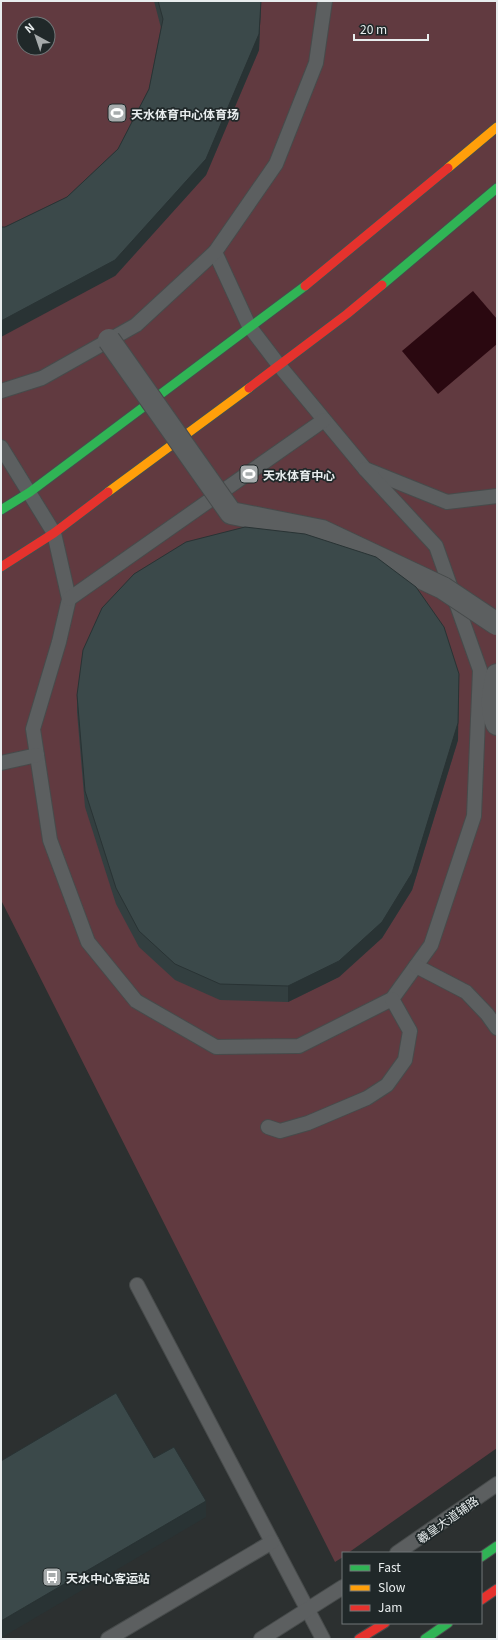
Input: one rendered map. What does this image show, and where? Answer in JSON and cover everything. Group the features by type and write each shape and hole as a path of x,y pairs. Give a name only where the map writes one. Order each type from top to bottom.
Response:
{"street":[{"path":"1,510 30,492 249,326 318,276 497,127"},
{"path":"1,567 54,533 278,364 347,314 497,188"},
{"path":"109,340 231,513 322,531 443,588 497,624"},
{"path":"491,673 492,697 497,724"},
{"path":"482,1556 497,1546"},
{"path":"482,1599 497,1589"},
{"path":"359,1639 383,1624"},
{"path":"425,1639 447,1624"}],"lane":[{"path":"1,391 42,378 136,325 215,252 276,164 316,63 325,1"},
{"path":"1,447 54,533 69,599 59,642 33,729 50,840 88,942 136,1001 216,1047 299,1046 392,999 431,944 474,816 491,673 436,546 365,469 278,364 249,326 215,252"},
{"path":"69,599 324,420"},
{"path":"365,469 446,502 497,496"},
{"path":"1,763 37,755"},
{"path":"416,966 466,992 487,1014 497,1028"},
{"path":"268,1127 280,1131 308,1123 367,1098 387,1085 406,1060 410,1032 392,999"},
{"path":"137,1285 323,1639"},
{"name":"羲皇大道辅路","path":"398,1552 497,1484"},
{"path":"108,1639 272,1542"},
{"path":"261,1639 342,1588"}],"shaded area":[{"name":"天水体育中心","path":"1,1 497,1 497,1448 349,1552 342,1552 342,1558 335,1562 1,900"},
{"path":"473,291 497,319 497,344 438,394 402,351"}],"building":[{"path":"158,1 261,1 259,34 206,159 115,260 1,321 1,227 5,227 67,197 118,149 149,89 163,19"},
{"path":"245,527 305,534 376,557 416,587 444,627 459,674 458,723 412,873 382,922 339,961 288,986 220,984 175,964 139,931 116,888 85,791 77,695 83,650 102,608 134,574 186,542"},
{"name":"天水中心客运站","path":"116,1393 154,1458 174,1447 206,1501 1,1621 1,1461"}],"traffic: fast":[{"path":"382,285 497,188"},
{"path":"1,510 30,492 305,286"},
{"path":"482,1556 497,1546"},
{"path":"425,1639 447,1624"}],"traffic: slow":[{"path":"448,168 497,127"},
{"path":"108,492 249,388"}],"traffic: jam":[{"path":"305,286 448,168"},
{"path":"249,388 347,314 382,285"},
{"path":"1,567 54,533 108,492"},
{"path":"482,1599 497,1589"},
{"path":"359,1639 383,1624"}],"place":[{"name":"天水体育中心体育场","path":"117,113"},
{"name":"天水体育中心","path":"249,474"},
{"name":"天水中心客运站","path":"52,1577"}]}
